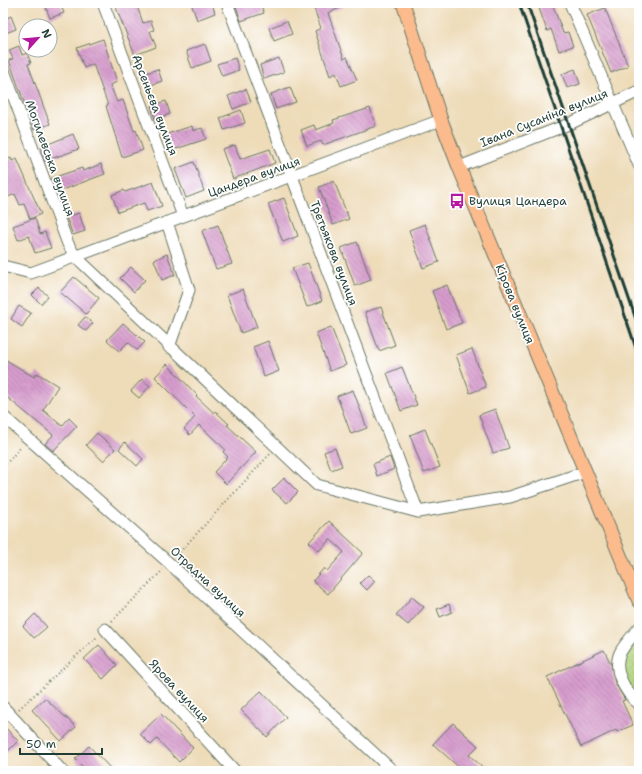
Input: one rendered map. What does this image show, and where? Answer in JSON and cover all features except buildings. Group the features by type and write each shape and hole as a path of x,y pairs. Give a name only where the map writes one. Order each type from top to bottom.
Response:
{"main road":[{"name":"Кірова вулиця","path":"403,3 441,120 458,166 584,472 639,601"}],"street":[{"name":"Арсеньєва вулиця","path":"103,3 183,216"},
{"name":"Третьякова вулиця","path":"227,3 418,512"},
{"path":"570,3 612,105 639,165"},
{"name":"Могилевська вулиця","path":"3,68 68,244 75,256"},
{"name":"Івана Сусаніна вулиця","path":"458,166 561,127 612,105 639,91"},
{"name":"Цандера вулиця","path":"3,266 31,272 292,177 441,120"},
{"path":"167,222 189,290 169,347"},
{"path":"75,256 169,347 317,485 418,512 510,497 584,472"},
{"name":"Отрадна вулиця","path":"3,416 169,563 393,771"},
{"path":"639,628 621,652 618,662 618,670 624,686 629,694 639,704"},
{"name":"Ярова вулиця","path":"105,629 235,771"},
{"path":"3,707 62,771"}],"path":[{"path":"3,467 29,438"},
{"path":"12,716 105,629 169,563 276,447"}],"green space":[{"path":"639,643 639,698 626,681 622,661 632,647"}],"railway":[{"path":"519,3 639,357"},
{"path":"527,3 639,328"}],"place":[{"name":"Вулиця Цандера","path":"457,201"}]}
